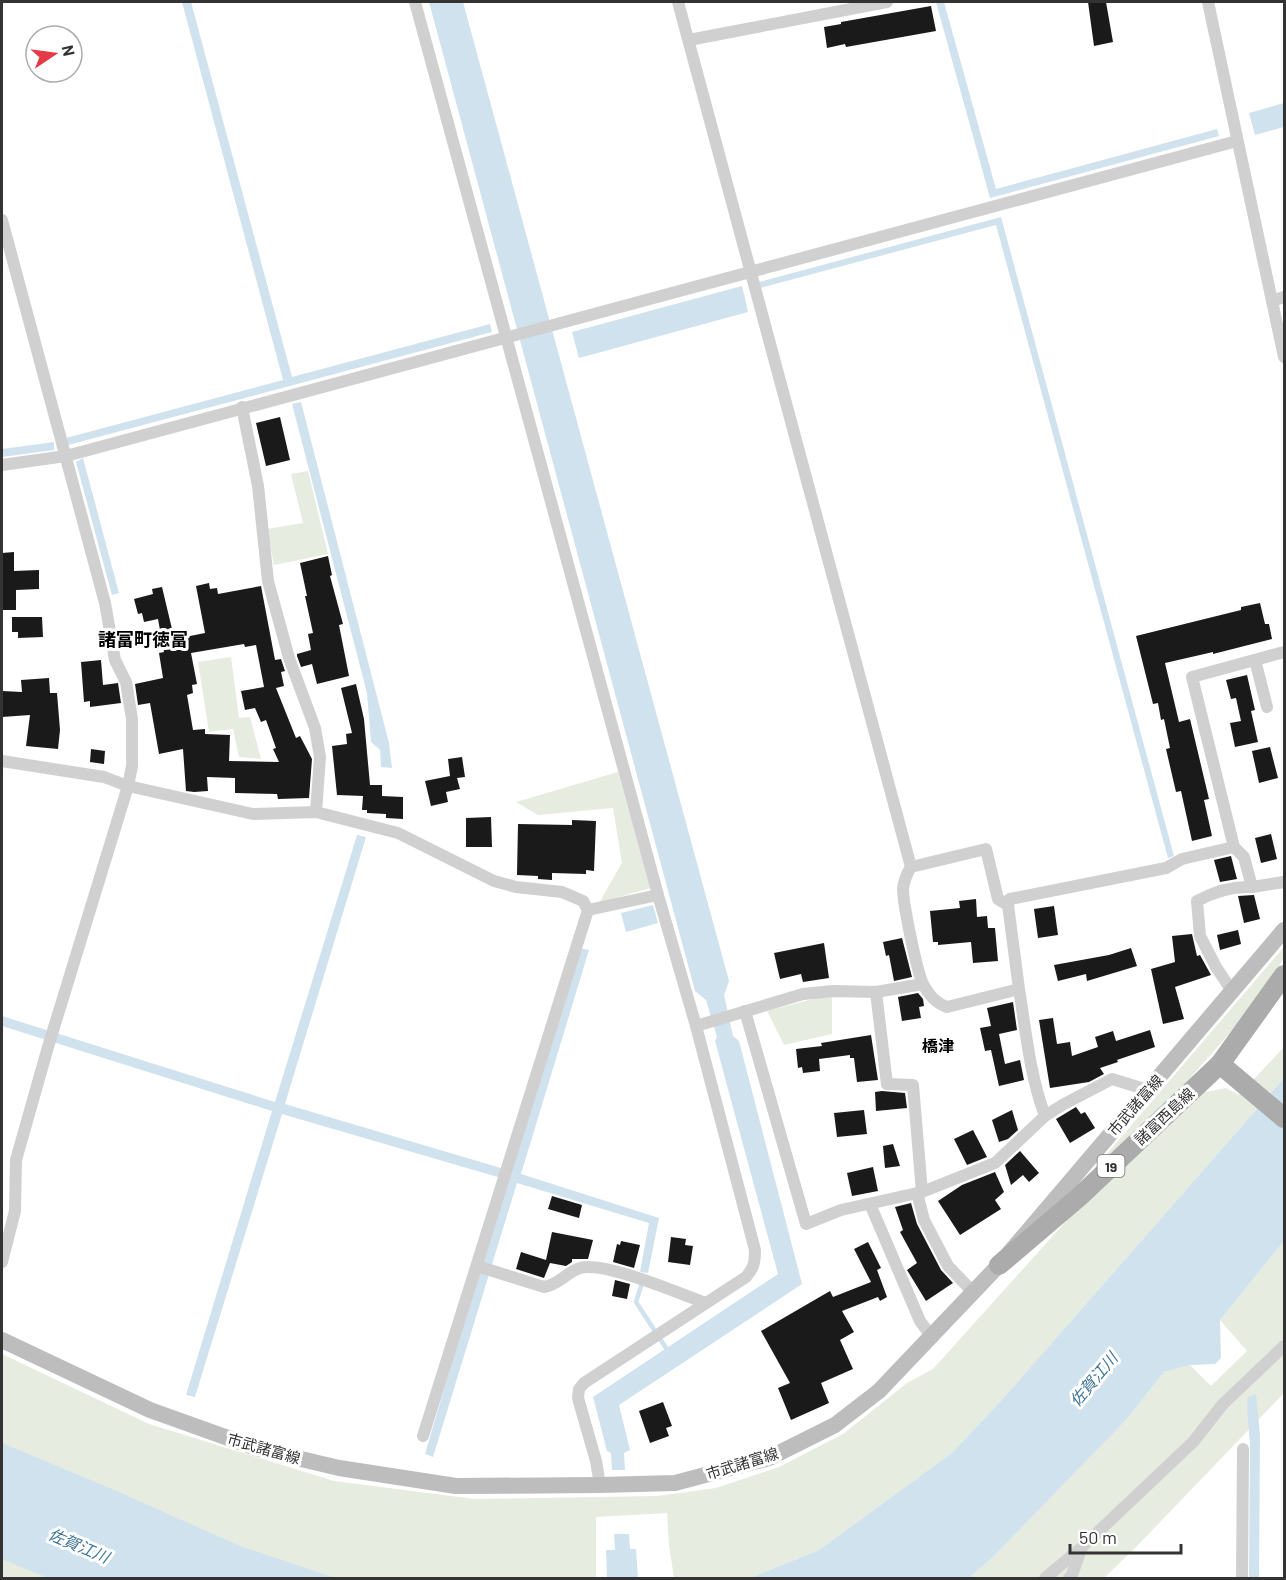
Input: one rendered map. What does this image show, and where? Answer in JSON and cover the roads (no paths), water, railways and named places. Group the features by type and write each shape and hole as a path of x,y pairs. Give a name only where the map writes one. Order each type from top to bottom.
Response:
{"main road":[{"name":"市武諸富線","path":"2,1340 150,1410 270,1452 339,1468 456,1486 675,1483 769,1458 835,1425 879,1391 999,1265 1284,930"},
{"name":"諸富西島線","path":"999,1265 1079,1197 1220,1064 1284,975"},
{"path":"1220,1064 1284,1118"}],"street":[{"path":"415,2 512,337 658,895 701,1025 755,1250 755,1261 746,1277 584,1383 579,1389 578,1398 596,1461 600,1485"},
{"path":"678,2 911,867"},
{"path":"689,40 887,2"},
{"path":"1208,2 1237,141 1278,299 1284,357"},
{"path":"2,465 66,456 1237,141"},
{"path":"2,220 105,603 115,660 126,682 132,719 132,766 128,786 16,1160 15,1211 2,1262"},
{"path":"242,407 258,486 268,581 289,658 315,728 320,757 316,812"},
{"path":"1252,887 1245,857 1234,847 1192,677 1284,652"},
{"path":"1255,660 1267,707"},
{"path":"2,761 104,777 128,786 253,814 316,812 398,833 494,881 516,887 562,892 583,901 588,910 423,1436"},
{"path":"1045,1116 1032,1068 1019,989 1008,905 1010,899 1166,868 1182,859 1234,847"},
{"path":"1008,905 998,899 986,849 911,867 904,876 903,892 918,969 923,984 937,1003 947,1007 1019,989"},
{"path":"1232,991 1200,936 1197,901 1208,895 1236,887 1284,882"},
{"path":"588,910 658,895"},
{"path":"701,1025 803,994 833,991 876,993 923,984"},
{"path":"876,993 887,1084 913,1084 924,1220 948,1266 973,1292"},
{"path":"742,1012 806,1224 841,1210 920,1192 994,1163 1045,1116 1112,1079 1148,1090"},
{"path":"870,1204 920,1320 931,1336"},
{"path":"478,1266 544,1287 552,1286 579,1268 592,1266 641,1280 706,1304"},
{"path":"1045,1578 1081,1548 1193,1442 1223,1404 1284,1346"},
{"path":"1242,1578 1243,1449"},
{"path":"1069,1578 1081,1548"}],"water":[{"path":"182,2 191,2 292,377 490,324 492,332 68,445 66,438 283,380"},
{"path":"429,2 463,2 729,981 724,995 733,1036 739,1041 802,1284 619,1405 630,1450 624,1453 625,1470 612,1470 611,1453 607,1451 593,1397 778,1274 715,1041 717,1037 706,1000 695,991"},
{"path":"936,2 944,2 996,189 1217,129 1219,136 990,198"},
{"path":"1284,103 1284,127 1255,135 1249,113"},
{"path":"1001,217 1174,856 1168,858 996,225 760,288 759,282"},
{"path":"742,286 748,312 579,358 572,332"},
{"path":"301,402 389,743 392,768 381,767 380,750 371,742 367,693 292,404"},
{"path":"54,442 54,450 2,457 2,449"},
{"path":"83,458 119,593 112,595 76,462"},
{"path":"357,835 366,837 285,1104 511,1171 580,948 589,950 521,1174 659,1218 648,1273 640,1272 649,1223 517,1183 433,1457 425,1454 508,1180 282,1114 195,1397 186,1395 272,1111 2,1026 2,1016 275,1102"},
{"path":"653,905 658,923 626,932 621,913"},
{"name":"佐賀江川","path":"1284,1078 1284,1241 1220,1320 1221,1358 1215,1364 1190,1365 1164,1372 1126,1420 995,1555 969,1578 750,1578 819,1550 953,1452 1008,1393"},
{"path":"1256,1394 1260,1435 1259,1578 1249,1578 1250,1444 1247,1409 1248,1397"},
{"name":"佐賀江川","path":"2,1443 240,1546 335,1578 48,1578 2,1559"},
{"path":"614,1534 629,1534 630,1549 636,1549 638,1578 607,1578 606,1550 615,1550"}],"waterway":[{"path":"643,1280 636,1302 666,1348"}],"district":[{"name":"諸富町徳富","path":"143,639"},
{"name":"橋津","path":"938,1045"}]}
